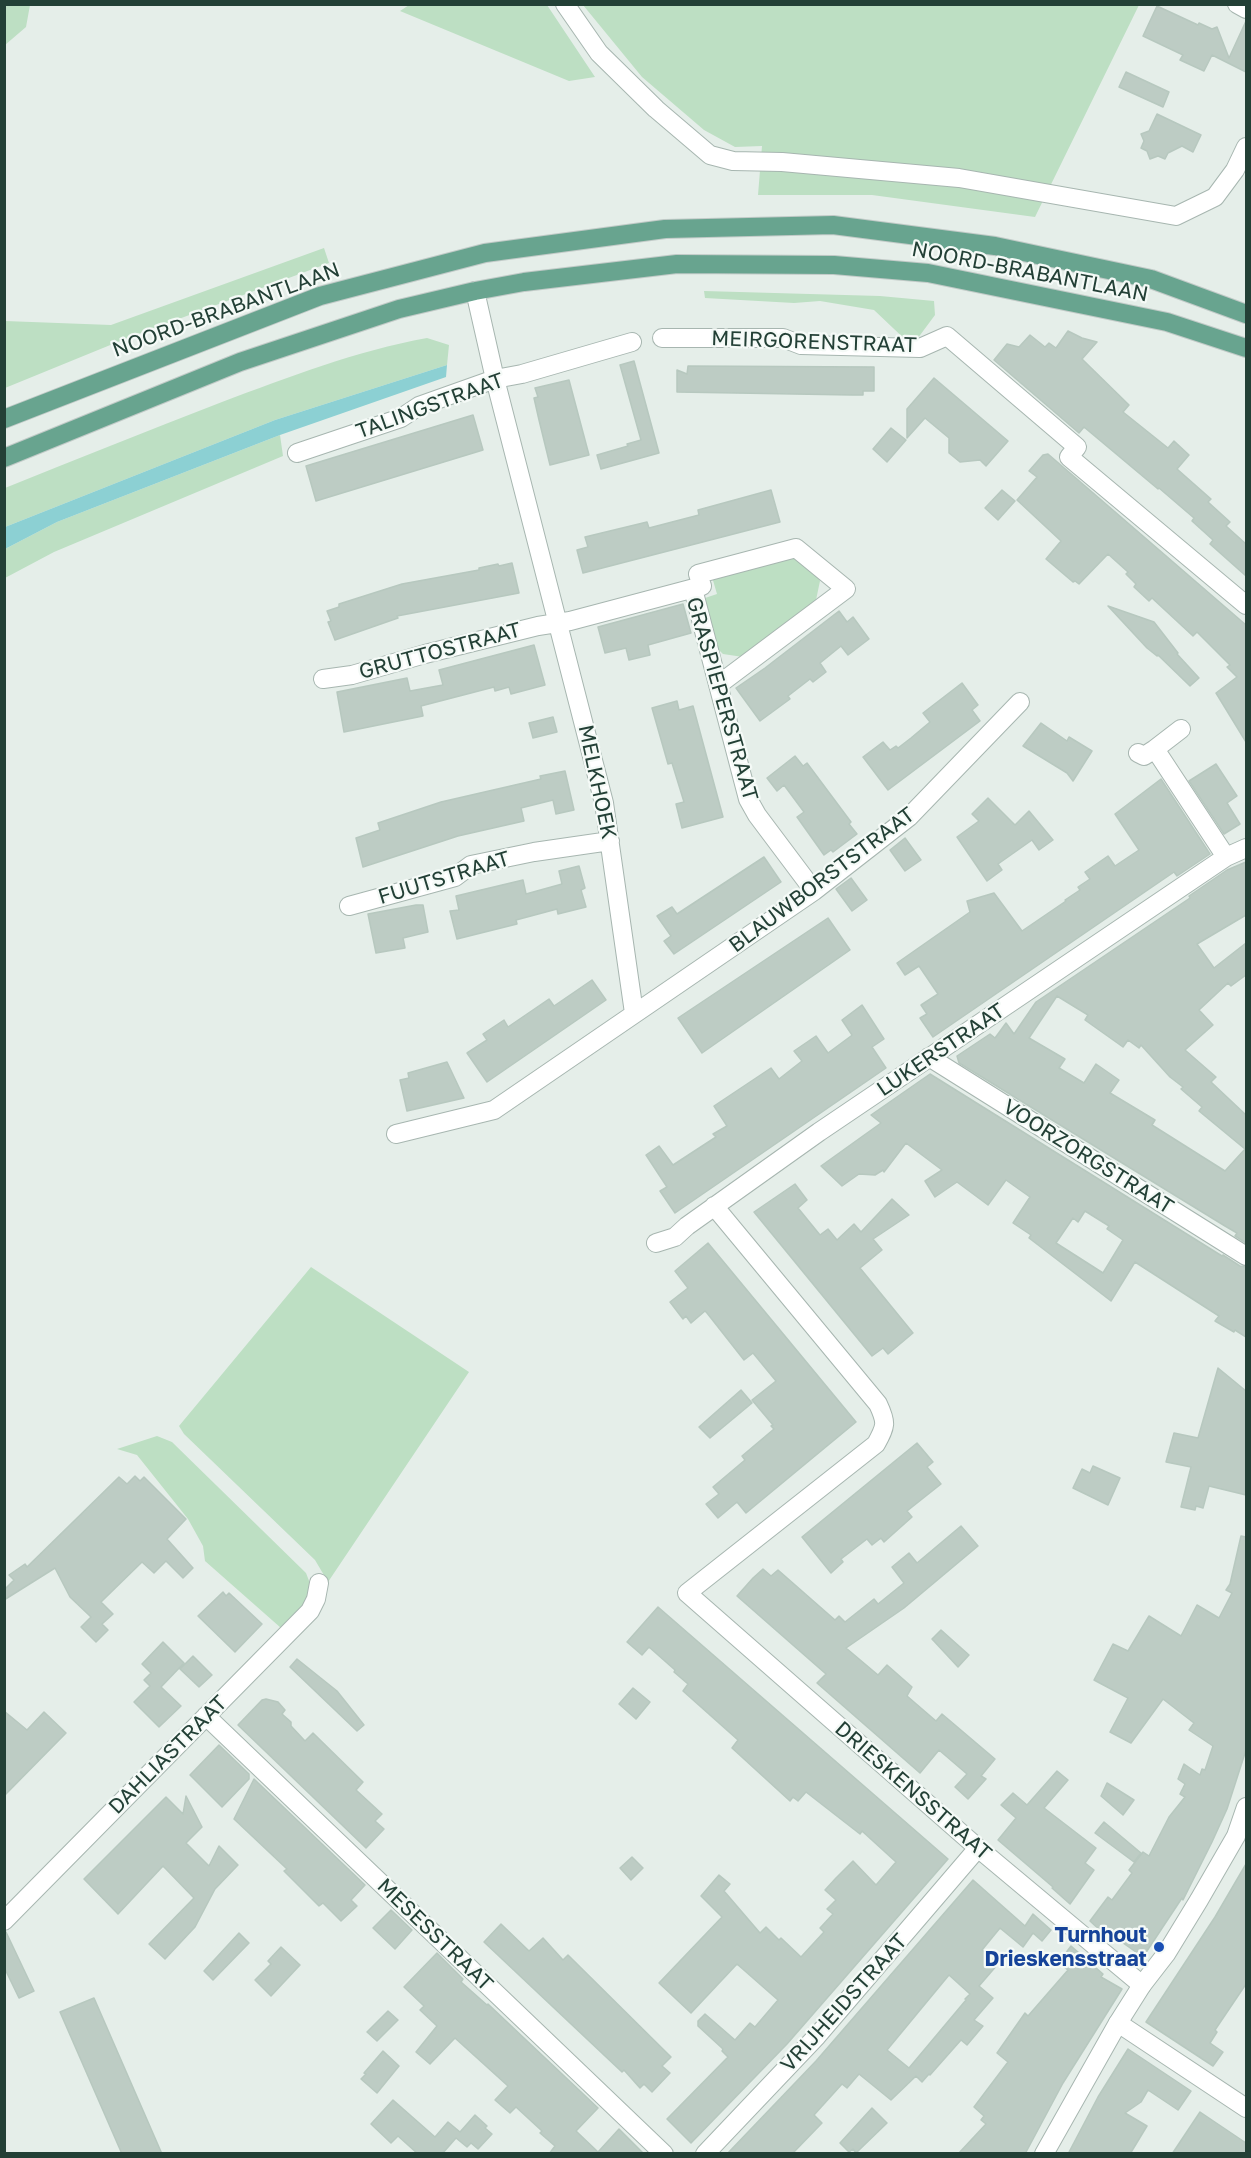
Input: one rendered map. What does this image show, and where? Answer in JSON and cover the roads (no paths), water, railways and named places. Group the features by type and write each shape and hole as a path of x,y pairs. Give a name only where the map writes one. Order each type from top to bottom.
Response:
{"main road":[{"name":"NOORD-BRABANTLAAN","path":"4,419 320,296 485,253 664,229 833,225 995,246 1151,279 1246,314"},
{"name":"NOORD-BRABANTLAAN","path":"4,458 240,362 399,309 524,282 677,264 834,265 936,274 1167,322 1246,348"}],"street":[{"path":"565,4 599,53 656,109 710,155 732,161 782,162 958,178 1176,216 1215,196 1235,170 1246,147"},
{"path":"1237,4 1246,9"},
{"name":"MELKHOEK","path":"475,291 495,379 604,803 634,1013"},
{"name":"MEIRGORENSTRAAT","path":"662,338 783,338 801,345 920,348 946,336 1077,447 1069,457 1246,605"},
{"name":"TALINGSTRAAT","path":"297,453 401,418 419,406 495,379 522,374 632,342"},
{"path":"693,589 702,586 698,574 796,548 846,589 718,685"},
{"name":"GRASPIEPERSTRAAT","path":"558,623 693,589 748,799 757,815 814,891"},
{"name":"GRUTTOSTRAAT","path":"323,679 352,675 425,654 558,623"},
{"name":"BLAUWBORSTSTRAAT","path":"634,1013 814,891 909,817 1020,702"},
{"path":"1181,729 1147,751 1226,857"},
{"name":"FUUTSTRAAT","path":"349,906 455,877 471,865 534,852 610,842"},
{"name":"LUKERSTRAAT","path":"656,1243 675,1237 714,1206 929,1058 1226,857 1246,848"},
{"path":"396,1134 494,1110 634,1013"},
{"name":"VOORZORGSTRAAT","path":"929,1058 1246,1256"},
{"name":"DRIESKENSSTRAAT","path":"714,1206 878,1404 885,1420 884,1431 876,1444 687,1593 978,1848 1142,1985"},
{"name":"DAHLIASTRAAT","path":"4,1921 310,1611 316,1599 319,1583"},
{"name":"MESESSTRAAT","path":"206,1716 664,2154"},
{"path":"1044,2154 1056,2128 1118,2023 1142,1985 1166,1954 1204,1891 1236,1836 1246,1807"},
{"name":"VRIJHEIDSTRAAT","path":"705,2154 817,2036 978,1848"},
{"path":"1118,2023 1246,2108"}],"water":[{"path":"447,365 446,377 280,435 57,522 5,549 5,527 275,420"}],"place":[{"name":"Turnhout Drieskensstraat","path":"1159,1947"}]}
